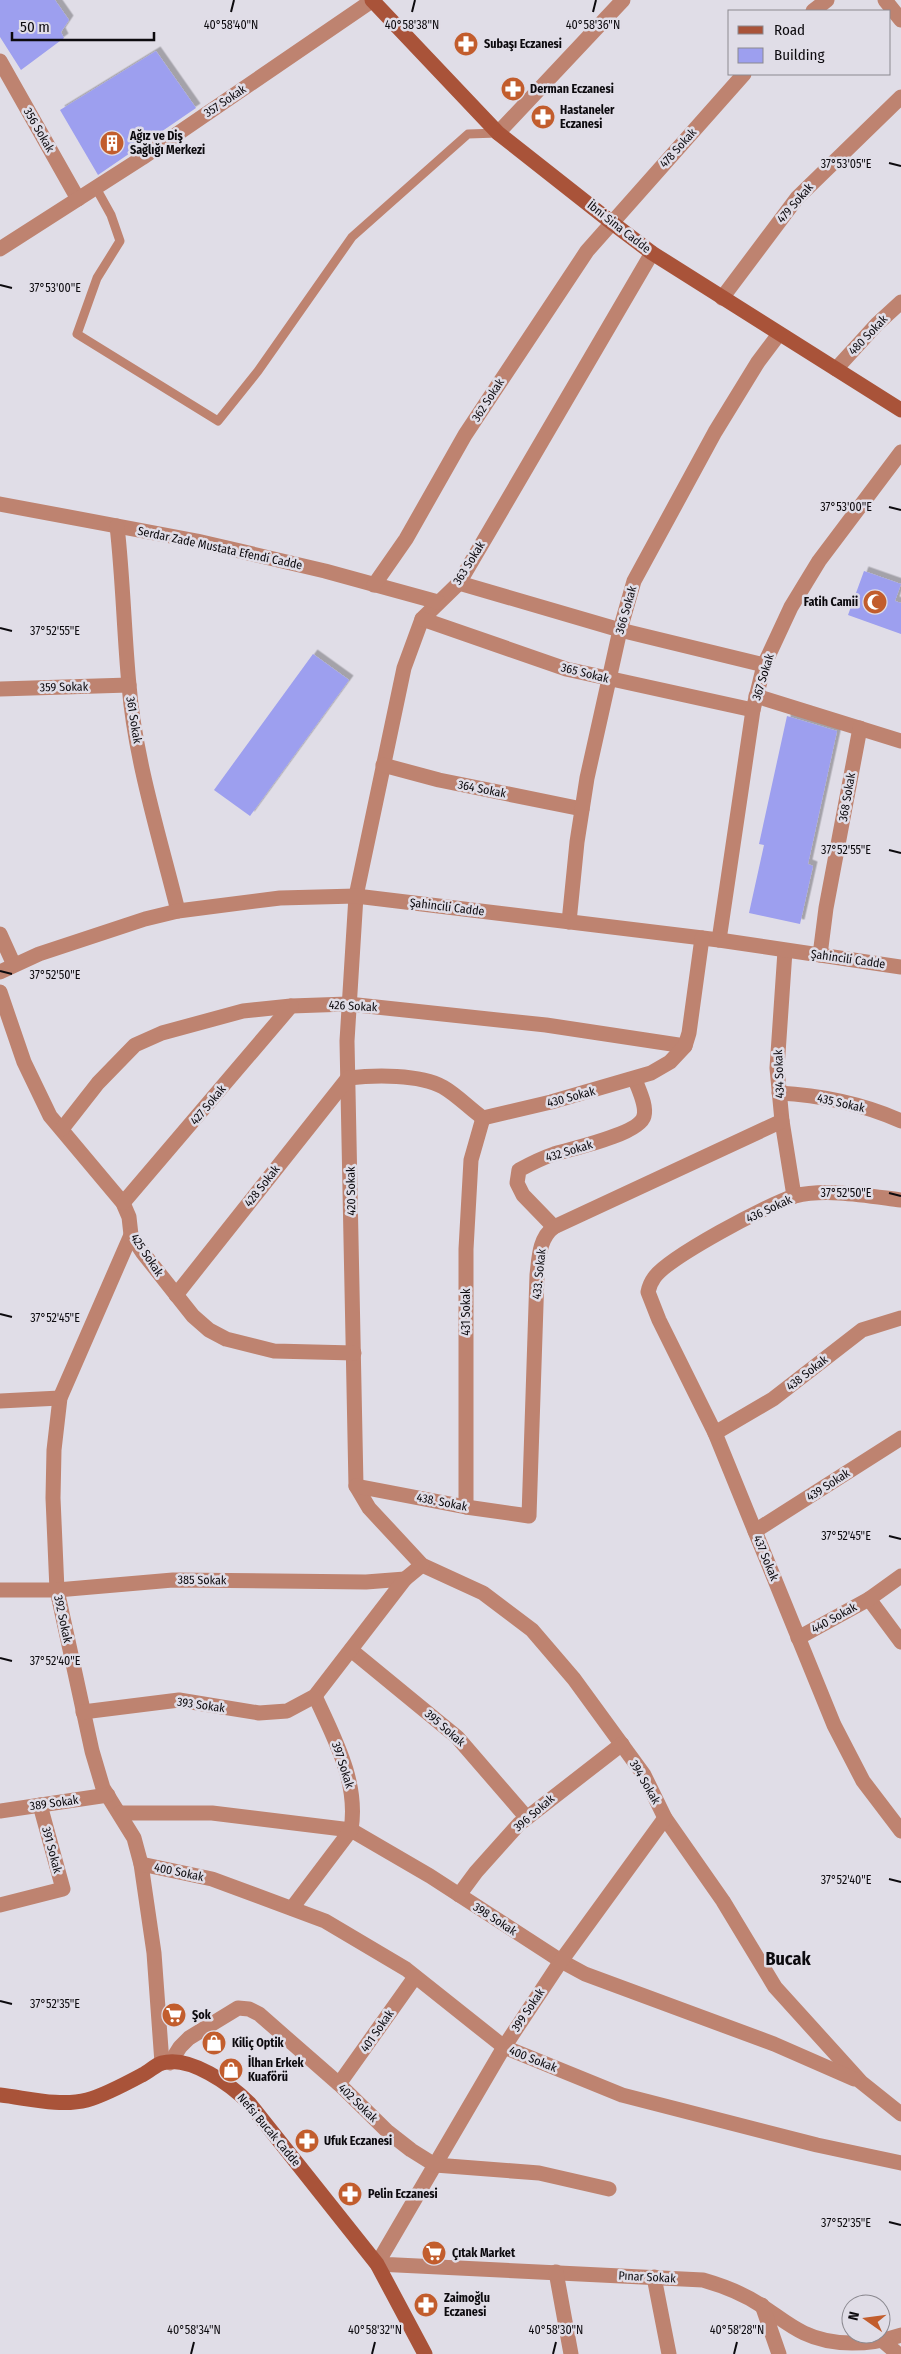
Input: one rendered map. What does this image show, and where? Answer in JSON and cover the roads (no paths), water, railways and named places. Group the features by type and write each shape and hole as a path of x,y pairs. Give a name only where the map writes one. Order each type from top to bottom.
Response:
{"street":[{"name":"İbni Sina Cadde","path":"372,0 498,133 611,222 652,253 901,410"},
{"name":"357 Sokak","path":"2,243 96,188 372,0"},
{"path":"498,133 624,0"},
{"path":"813,10 827,0"},
{"path":"886,0 901,20"},
{"name":"356 Sokak","path":"0,61 78,199"},
{"name":"478 Sokak","path":"611,222 743,75"},
{"name":"479 Sokak","path":"722,298 797,198 901,97"},
{"name":"362 Sokak","path":"374,585 390,564 465,435 534,328 587,251 611,222"},
{"name":"363 Sokak","path":"356,896 404,668 422,619 459,583 652,253"},
{"name":"480 Sokak","path":"836,369 877,324 901,302"},
{"name":"366 Sokak","path":"569,922 582,809 608,679 634,581 715,432 758,362 779,334"},
{"name":"367 Sokak","path":"719,940 755,703 764,665 791,607 819,561 901,452"},
{"name":"Serdar Zade Mustata Efendi Cadde","path":"0,504 197,541 325,571 438,602"},
{"name":"361 Sokak","path":"117,526 129,685 137,743 178,911"},
{"path":"459,583 620,630 764,665"},
{"name":"365 Sokak","path":"422,619 566,669 608,679 755,703 860,728 901,741"},
{"name":"359 Sokak","path":"0,689 129,685"},
{"name":"368 Sokak","path":"820,955 826,908 860,728"},
{"name":"364 Sokak","path":"383,765 448,782 582,809"},
{"name":"Şahincili Cadde","path":"0,972 39,954 145,919 178,911 280,898 356,896 719,940 901,967"},
{"name":"420 Sokak","path":"356,896 348,1004 356,1486"},
{"path":"0,934 14,965"},
{"path":"685,1046 689,1033 702,938"},
{"name":"434 Sokak","path":"785,951 777,1068 782,1120 794,1196"},
{"name":"425 Sokak","path":"0,992 24,1062 50,1116 123,1203 129,1217 131,1235 155,1269 193,1316 209,1330 226,1339 274,1350 354,1353"},
{"name":"426 Sokak","path":"62,1129 98,1083 135,1045 162,1033 243,1011 291,1006 348,1004 546,1025 685,1046"},
{"name":"427 Sokak","path":"123,1203 291,1006"},
{"name":"430 Sokak","path":"483,1118 635,1079 670,1062 685,1046"},
{"path":"348,1078 366,1076 424,1080 442,1087 483,1118"},
{"name":"428 Sokak","path":"176,1295 348,1078"},
{"name":"432 Sokak","path":"554,1226 523,1195 517,1183 519,1170 532,1162 591,1144 640,1124 644,1116 644,1105 635,1079"},
{"name":"435 Sokak","path":"779,1093 800,1094 846,1103 901,1121"},
{"name":"431 Sokak","path":"466,1507 466,1249 472,1160 483,1118"},
{"path":"554,1226 782,1120"},
{"name":"436 Sokak","path":"653,1278 663,1268 723,1230 794,1196 824,1193 901,1200"},
{"name":"433. Sokak","path":"529,1516 537,1275 542,1242 546,1232 554,1226"},
{"name":"392 Sokak","path":"131,1235 60,1398 54,1450 53,1498 57,1590 92,1751 103,1788 134,1838 141,1864 154,1953 166,2063"},
{"name":"437 Sokak","path":"653,1278 648,1292 651,1303 715,1433 834,1725 863,1781 901,1831"},
{"name":"438 Sokak","path":"715,1433 773,1399 862,1330 901,1318"},
{"path":"0,1401 60,1398"},
{"name":"439 Sokak","path":"755,1531 901,1438"},
{"name":"438. Sokak","path":"356,1486 466,1507 529,1516"},
{"name":"394 Sokak","path":"356,1486 369,1508 422,1565 483,1593 532,1630 574,1678 644,1775 665,1818 722,1902 775,1987 861,2082 901,2114"},
{"path":"315,1696 405,1579 422,1565"},
{"name":"440 Sokak","path":"798,1638 869,1599 901,1576"},
{"name":"385 Sokak","path":"0,1590 57,1590 173,1580 366,1582 405,1579"},
{"name":"440 Sokak","path":"869,1599 901,1642"},
{"name":"395 Sokak","path":"351,1650 458,1736 527,1818"},
{"name":"393 Sokak","path":"83,1712 179,1700 259,1713 281,1712 296,1707 315,1696"},
{"name":"397 Sokak","path":"315,1696 348,1774 354,1801 351,1830"},
{"name":"396 Sokak","path":"459,1895 476,1872 527,1818 622,1744"},
{"name":"389 Sokak","path":"0,1811 108,1795"},
{"name":"391 Sokak","path":"0,1905 63,1889 40,1805"},
{"name":"398 Sokak","path":"120,1813 212,1812 351,1830 459,1895 560,1961 585,1974 629,1992 774,2044 861,2082"},
{"name":"399 Sokak","path":"377,2264 504,2048 560,1961 665,1818"},
{"path":"292,1908 351,1830"},
{"name":"400 Sokak","path":"141,1864 212,1879 325,1921 415,1977 504,2048 622,2095 817,2145 901,2164"},
{"name":"401 Sokak","path":"338,2084 415,1977"},
{"name":"402 Sokak","path":"166,2063 189,2038 238,2008 249,2009 260,2014 388,2132 411,2150 435,2165 539,2173 609,2189"},
{"path":"0,2095 52,2101 88,2100 166,2063"},
{"name":"Nefsi Bucak Cadde","path":"166,2063 183,2063 218,2078 235,2089 249,2103 377,2264 424,2354"},
{"name":"Pınar Sokak","path":"377,2264 702,2280 727,2286 762,2305 802,2332 819,2339 841,2342"},
{"path":"556,2272 571,2354"},
{"path":"654,2277 669,2354"},
{"path":"762,2305 779,2354"},
{"path":"886,2344 898,2354"}],"lane":[{"path":"96,188 111,215 120,241 97,278 77,334 218,422 258,370 352,237 468,134 498,133"}],"place":[{"name":"Subaşı Eczanesi","path":"466,44"},
{"name":"Derman Eczanesi","path":"513,89"},
{"name":"Hastaneler Eczanesi","path":"543,117"},
{"name":"Ağız ve Diş Sağlığı Merkezi","path":"112,143"},
{"name":"Fatih Camii","path":"875,602"},
{"name":"Şok","path":"174,2015"},
{"name":"Kiliç Optik","path":"214,2043"},
{"name":"İlhan Erkek Kuaförü","path":"231,2070"},
{"name":"Ufuk Eczanesi","path":"307,2141"},
{"name":"Pelin Eczanesi","path":"350,2194"},
{"name":"Çıtak Market","path":"434,2253"},
{"name":"Zaimoğlu Eczanesi","path":"426,2305"}],"district":[{"name":"Bucak","path":"788,1959"}]}
